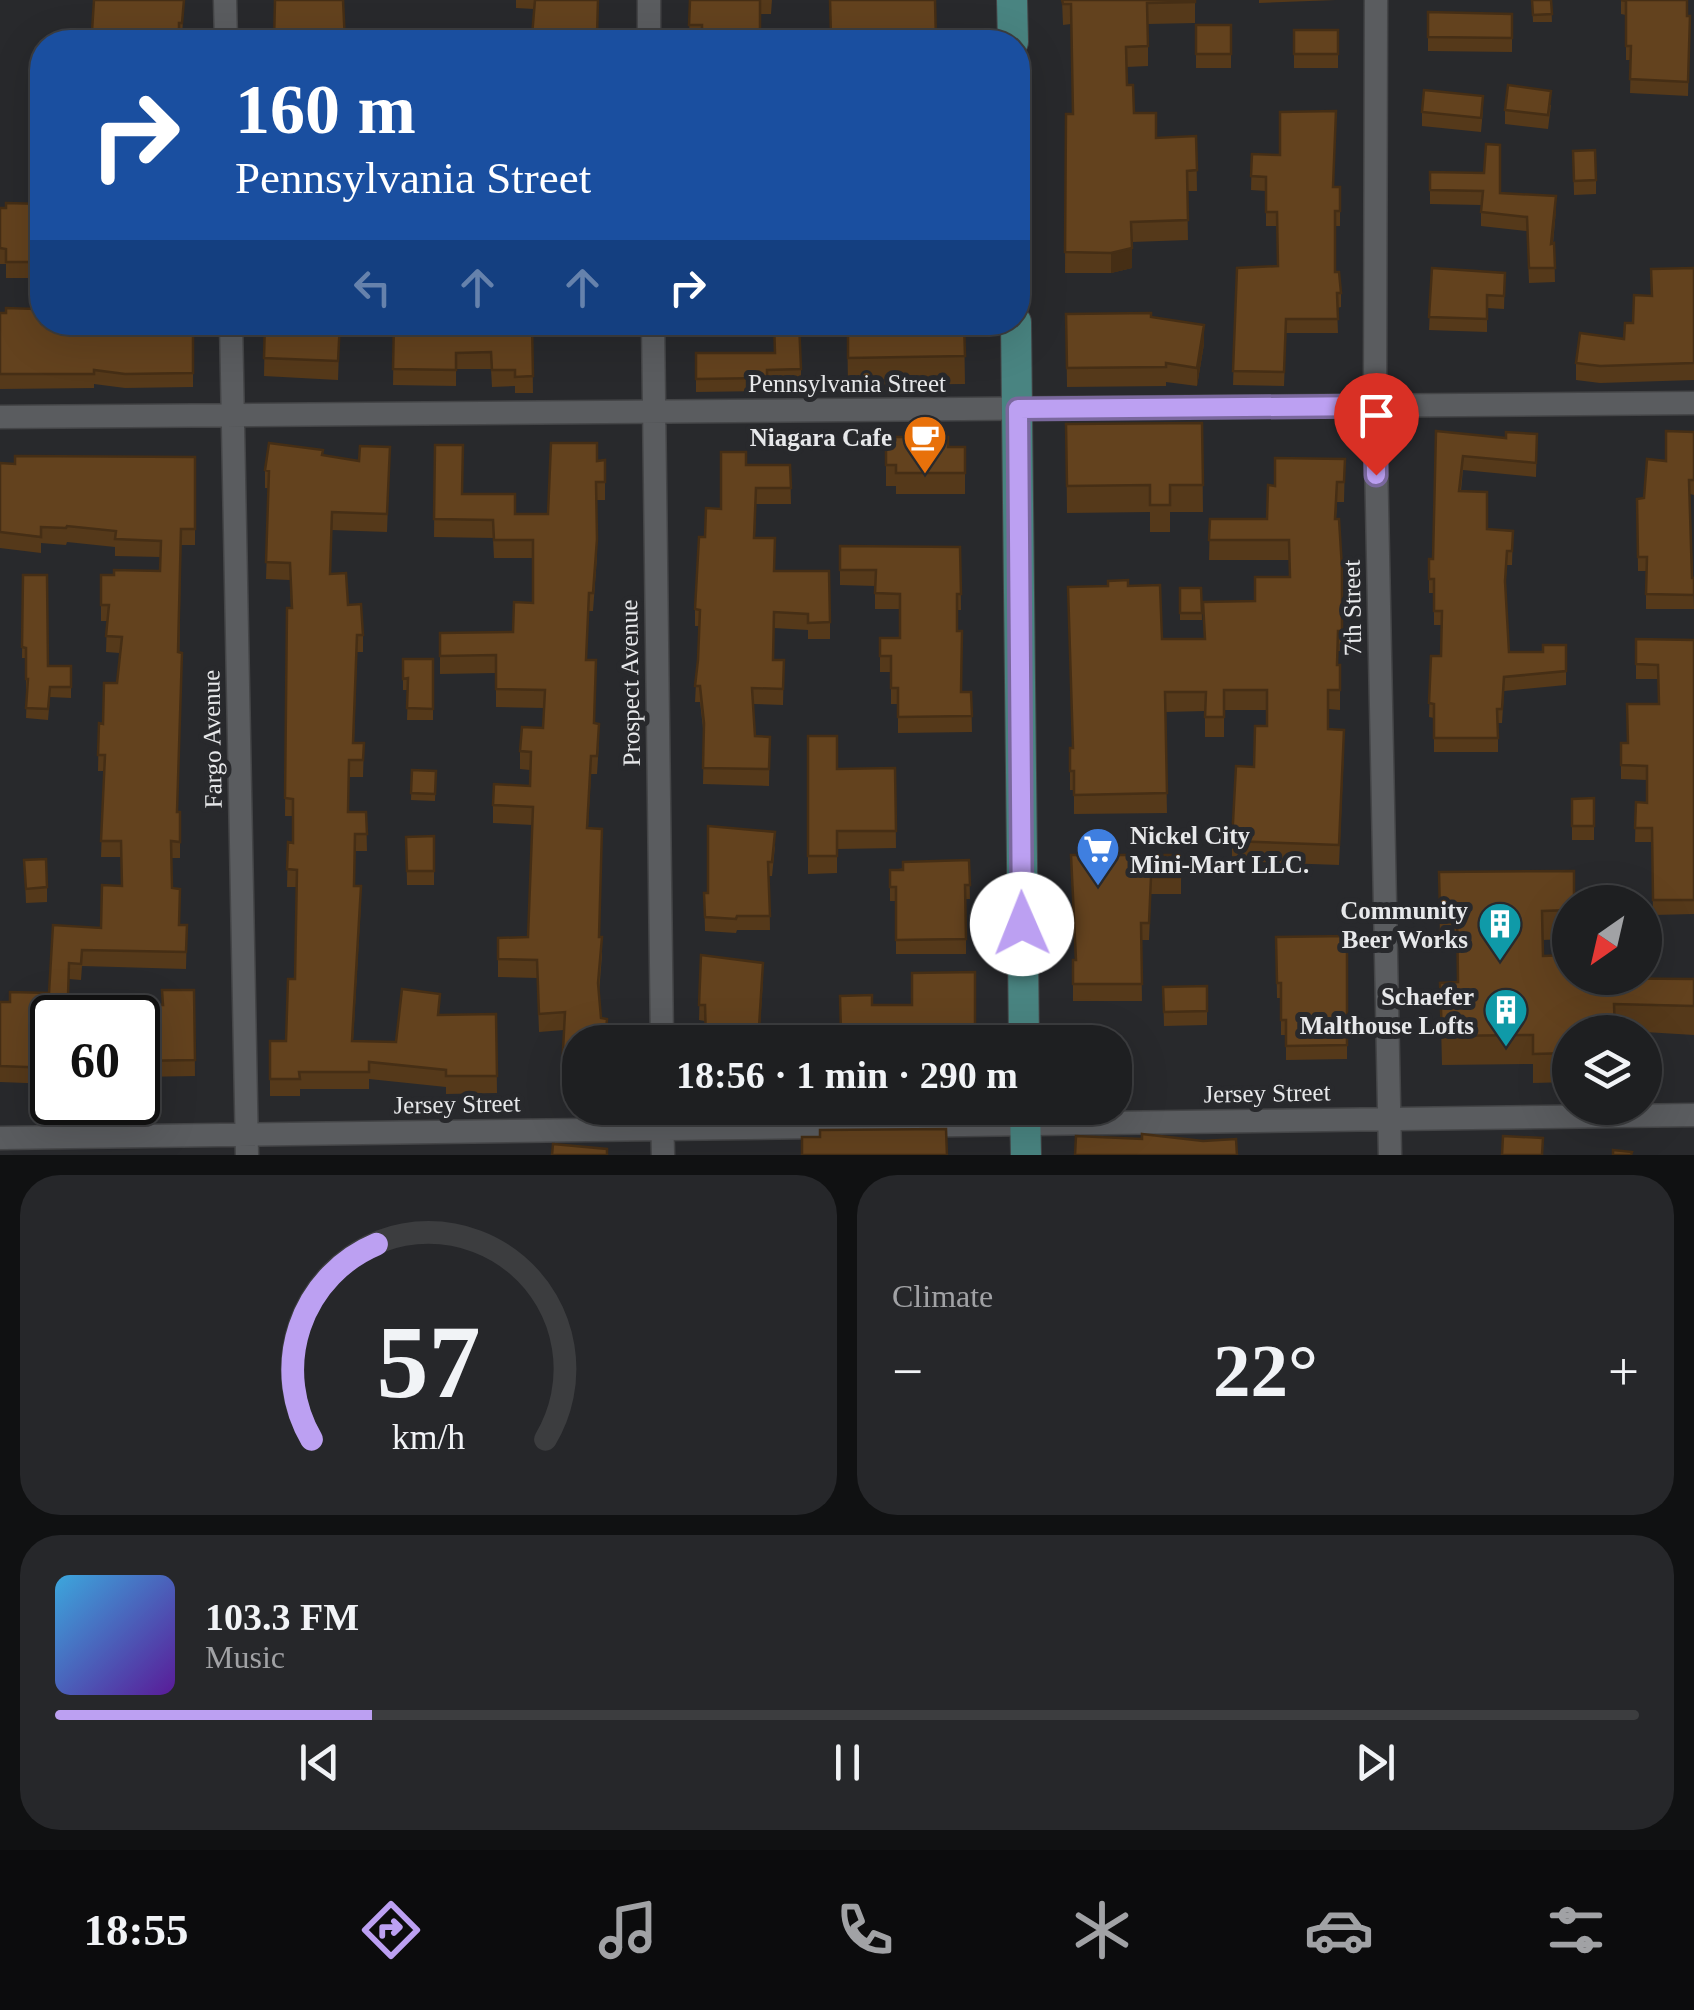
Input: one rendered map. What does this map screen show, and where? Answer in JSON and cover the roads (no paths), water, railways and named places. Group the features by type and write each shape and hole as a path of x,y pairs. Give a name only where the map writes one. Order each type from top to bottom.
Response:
{"main road":[{"path":"1012,0 1012,30"},
{"path":"1016,335 1024,1025"},
{"path":"1025,1125 1026,1155"}],"street":[{"path":"225,0 226,30"},
{"path":"649,0 649,30"},
{"name":"7th Street","path":"1376,0 1375,406 1390,1155"},
{"name":"Fargo Avenue","path":"232,335 247,1145"},
{"name":"Prospect Avenue","path":"653,335 662,1025"},
{"name":"Pennsylvania Street","path":"0,418 1694,404"},
{"name":"Jersey Street","path":"1132,1117 1694,1115"},
{"name":"Jersey Street","path":"0,1138 247,1145 562,1125"},
{"path":"663,1125 663,1155"}],"place":[{"name":"Niagara Cafe","path":"925,475"},
{"name":"Nickel City Mini-Mart LLC.","path":"1098,887"},
{"name":"Community Beer Works","path":"1500,962"},
{"name":"Schaefer Malthouse Lofts","path":"1506,1048"}]}
